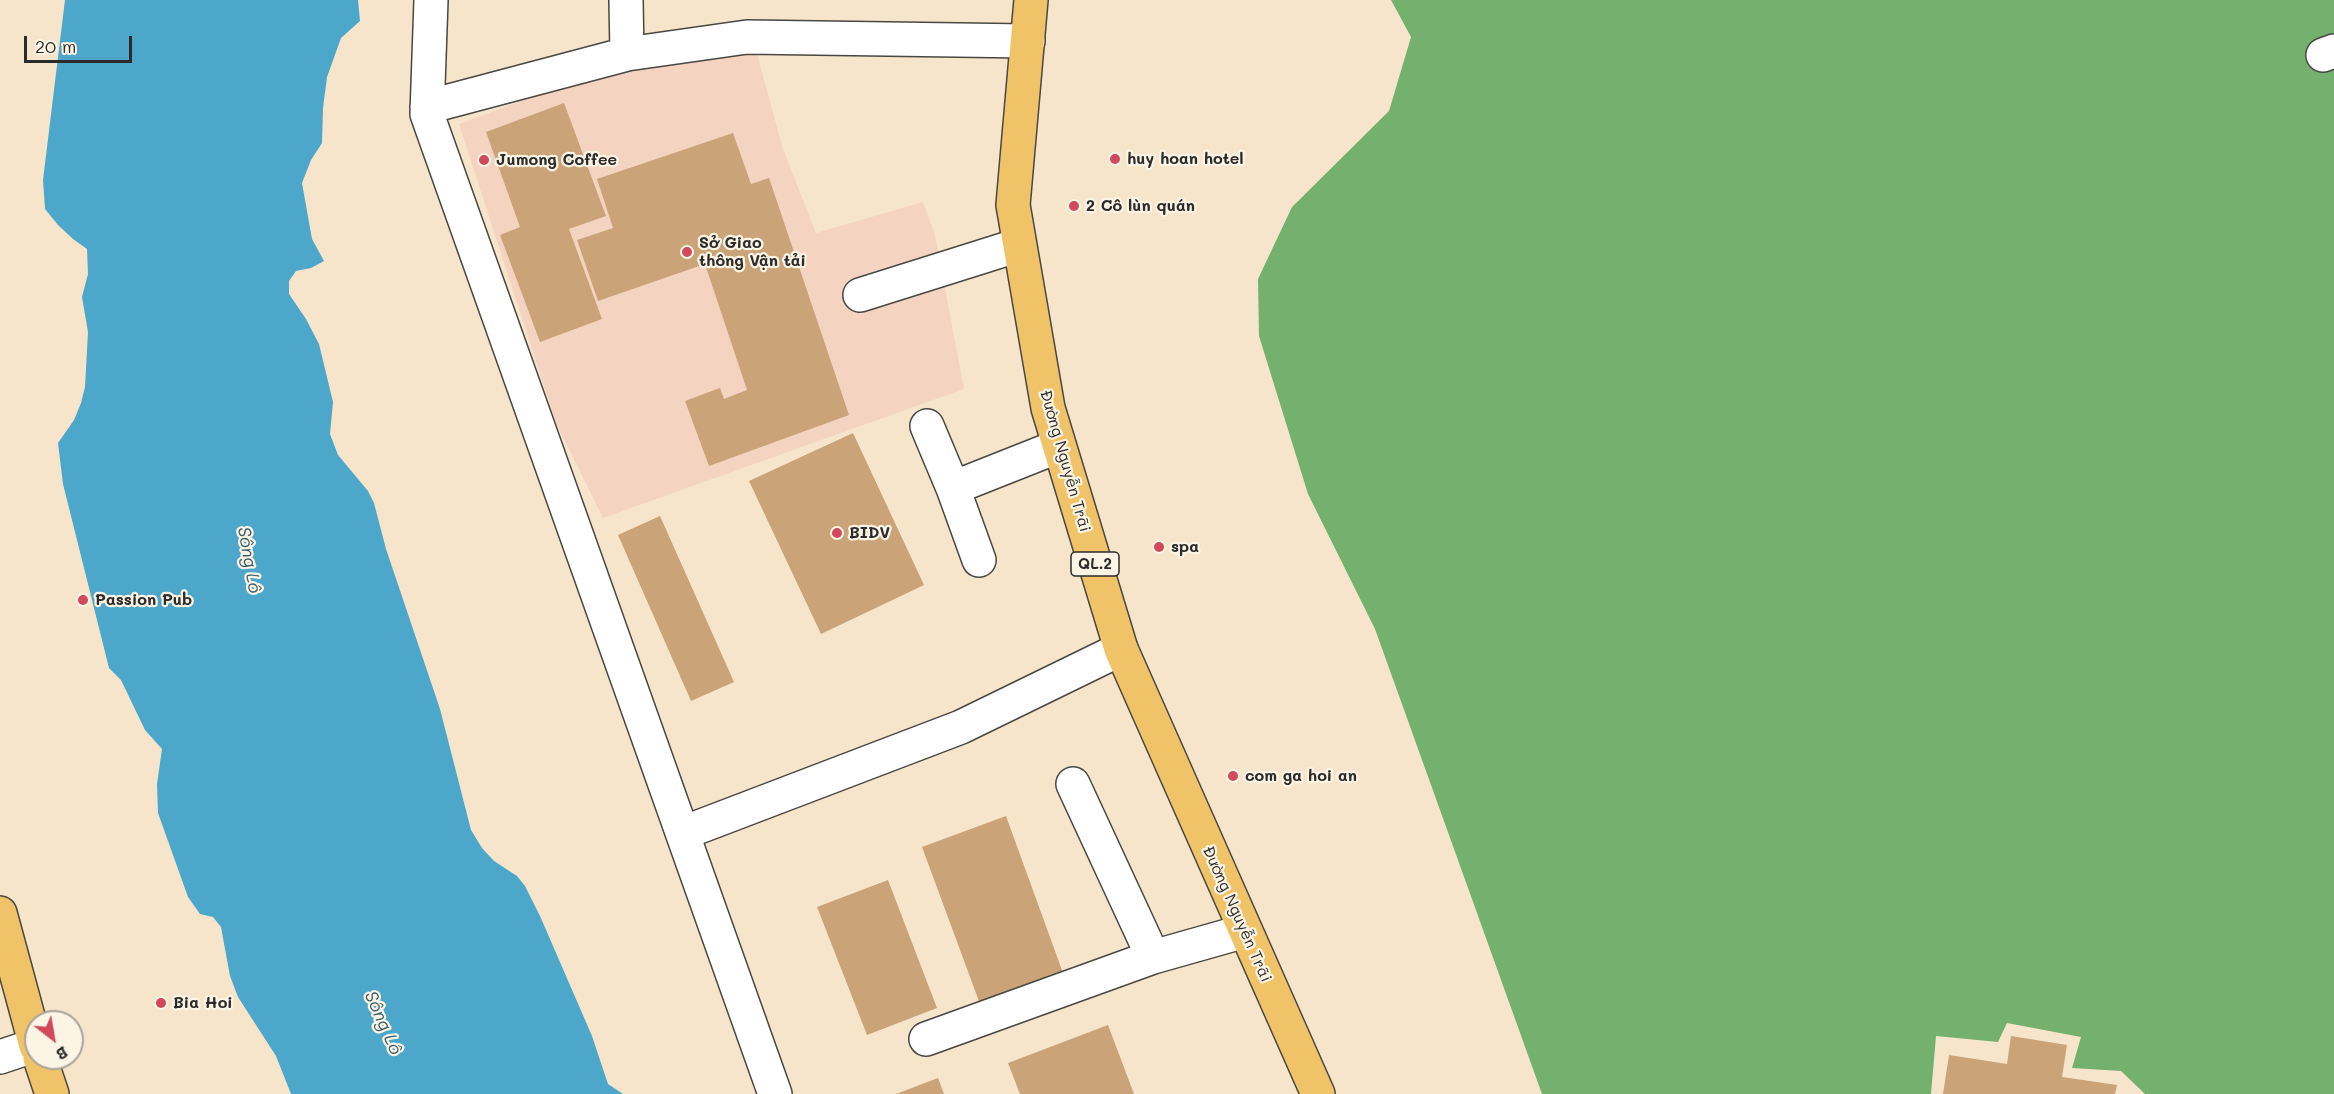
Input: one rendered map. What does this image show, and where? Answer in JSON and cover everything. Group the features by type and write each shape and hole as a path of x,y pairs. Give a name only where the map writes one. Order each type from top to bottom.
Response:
{"main road":[{"name":"Đường Nguyễn Trãi","path":"1031,0 1012,205 1047,408 1121,650 1318,1094"},
{"path":"0,913 26,1010"},
{"path":"44,1070 52,1094"}],"street":[{"path":"431,0 427,114 775,1094"},
{"path":"626,0 627,54"},
{"path":"427,107 627,54 747,37 1028,41"},
{"path":"860,295 1019,245"},
{"path":"927,426 953,488 979,560"},
{"path":"953,488 1059,446"},
{"path":"683,833 962,727 1121,650"},
{"path":"1073,784 1153,957"},
{"path":"926,1039 1153,957 1245,931"},
{"path":"0,1057 24,1050"}],"shaded area":[{"path":"756,50 783,149 816,233 923,202 935,235 964,389 603,518 556,423 459,124 521,101 633,66"}],"green space":[{"path":"1391,0 2334,0 2334,1094 2145,1094 2121,1071 2072,1068 2081,1037 2007,1023 1998,1042 1936,1036 1931,1094 1542,1094 1375,629 1308,494 1259,336 1258,279 1292,207 1389,111 1411,37"}],"water":[{"name":"Sông Lô","path":"65,0 358,0 360,21 341,38 327,77 322,143 311,160 302,183 312,239 324,261 311,268 296,271 289,281 289,294 319,344 333,402 330,434 338,455 368,491 374,503 386,549 440,709 471,830 482,848 494,861 517,876 525,886 592,1036 608,1084 623,1094 291,1094 276,1056 238,997 230,976 221,927 213,917 200,914 188,897 158,813 157,784 162,749 145,730 121,680 109,668 63,484 58,443 74,420 81,403 85,387 88,332 82,297 88,274 87,249 58,225 45,209 43,180"}],"building":[{"path":"564,103 606,216 569,229 602,319 540,342 500,235 520,227 486,132"},
{"name":"Sở Giao thông Vận tải","path":"733,133 751,184 769,178 849,415 709,466 685,401 720,388 724,399 747,390 705,264 598,301 577,240 613,228 597,179"},
{"name":"BIDV","path":"853,433 924,585 821,634 749,481"},
{"path":"660,516 734,682 691,701 618,535"},
{"path":"1006,816 1063,973 980,1004 922,847"},
{"path":"888,880 937,1008 867,1035 817,907"},
{"path":"1108,1025 1134,1094 1020,1094 1008,1063"},
{"path":"2011,1036 2067,1045 2062,1077 2117,1085 2115,1094 1943,1094 1949,1055 2007,1064"},
{"path":"938,1078 944,1094 896,1094"}],"place":[{"name":"huy hoan hotel","path":"1115,159"},
{"name":"Jumong Coffee","path":"484,160"},
{"name":"2 Cô lùn quán","path":"1074,206"},
{"name":"Sở Giao thông Vận tải","path":"687,252"},
{"name":"BIDV","path":"837,533"},
{"name":"spa","path":"1159,547"},
{"name":"Passion Pub","path":"83,600"},
{"name":"com ga hoi an","path":"1233,776"},
{"name":"Bia Hoi","path":"161,1003"}]}
